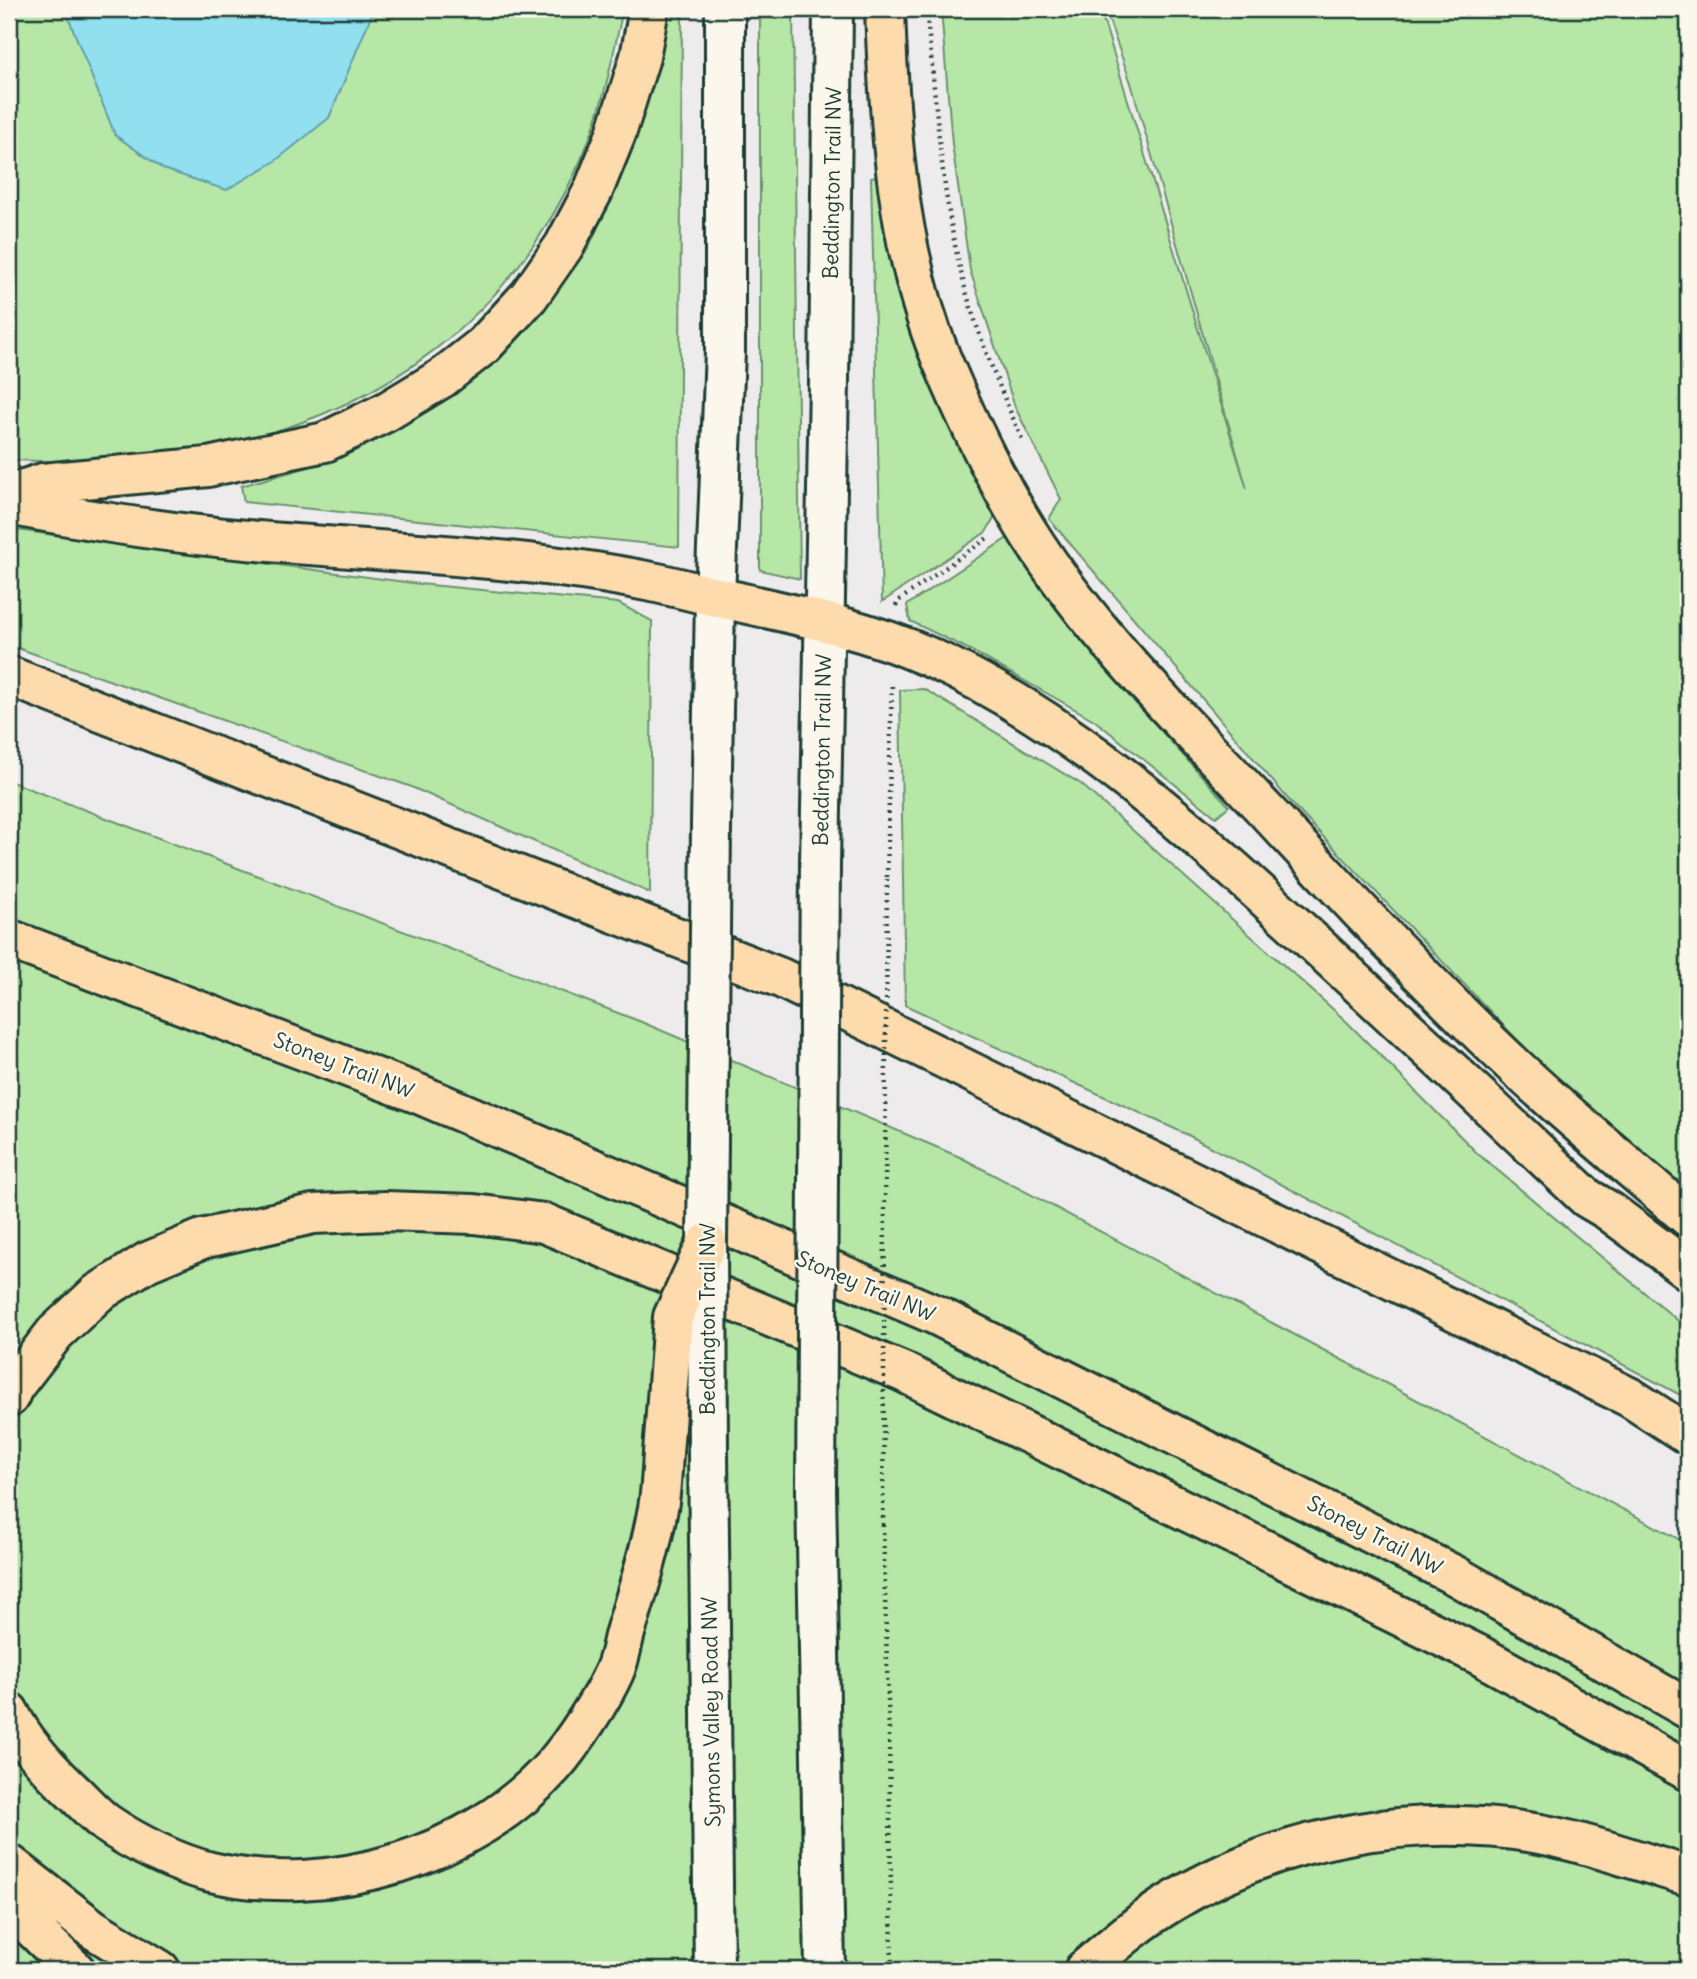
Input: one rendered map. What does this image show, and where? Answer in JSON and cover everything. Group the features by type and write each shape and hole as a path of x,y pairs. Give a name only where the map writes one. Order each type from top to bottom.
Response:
{"highway":[{"path":"9,494 43,483 208,467 325,442 386,412 442,378 493,335 529,296 564,246 593,191 616,134 640,57 649,9"},
{"path":"885,9 889,106 909,260 940,355 1018,516 1083,609 1143,680 1363,914 1522,1073 1688,1217"},
{"path":"9,505 105,524 255,541 380,549 575,570 653,582 825,621 926,655 1000,692 1072,740 1145,796 1237,872 1587,1198 1609,1211 1688,1270"},
{"path":"9,676 781,978 1631,1398 1688,1435"},
{"name":"Stoney Trail NW","path":"9,939 419,1094 936,1315 1456,1576 1688,1709"},
{"path":"9,1397 14,1386 55,1333 98,1293 147,1262 202,1239 313,1214 385,1211 449,1213 544,1223 903,1372 1479,1655 1688,1771"},
{"path":"9,1712 14,1723 53,1773 106,1822 166,1856 211,1872 262,1880 321,1879 385,1867 433,1851 471,1833 518,1798 554,1765 589,1715 615,1671 642,1578 659,1506 673,1317 707,1243"},
{"path":"1084,1970 1119,1939 1171,1902 1222,1874 1283,1852 1390,1827 1470,1826 1541,1835 1688,1876"},
{"path":"9,1864 93,1929 160,1970"},
{"path":"9,1905 75,1970"}],"main road":[{"name":"Beddington Trail NW","path":"708,1453 711,825 715,597 725,351 725,9"},
{"name":"Beddington Trail NW","path":"825,1970 816,1491 820,863 833,9"},
{"name":"Symons Valley Road NW","path":"708,1453 714,1970"}],"path":[{"path":"887,877 883,1525 892,1970"}],"green space":[{"path":"9,9 623,9 606,87 588,144 551,217 518,267 479,310 436,349 388,381 336,408 280,430 207,448 112,460 72,461 9,460"},
{"path":"664,9 682,9 679,547 244,502 241,486 333,460 389,430 529,321 588,249 629,157 656,64"},
{"path":"760,9 793,9 800,579 760,570"},
{"path":"941,9 1100,9 1247,489 1131,83 1105,9 1688,9 1688,1199 1568,1093 1294,806 1049,519 1061,499 1015,407 970,270 952,144"},
{"path":"887,174 956,438 995,517 986,532 882,602 871,177"},
{"path":"9,529 420,584 618,603 652,621 650,893 409,786 9,645"},
{"path":"1009,537 1086,643 1229,806 1216,817 1094,720 970,650 910,621 907,605"},
{"path":"924,689 1081,784 1346,1021 1478,1154 1688,1329 1688,1399 1188,1135 905,1005 900,690"},
{"path":"9,781 639,1021 962,1158 1688,1544 1688,1970 9,1970"}],"water":[{"path":"65,9 374,9 329,118 274,162 226,190 163,169 115,135"}]}
